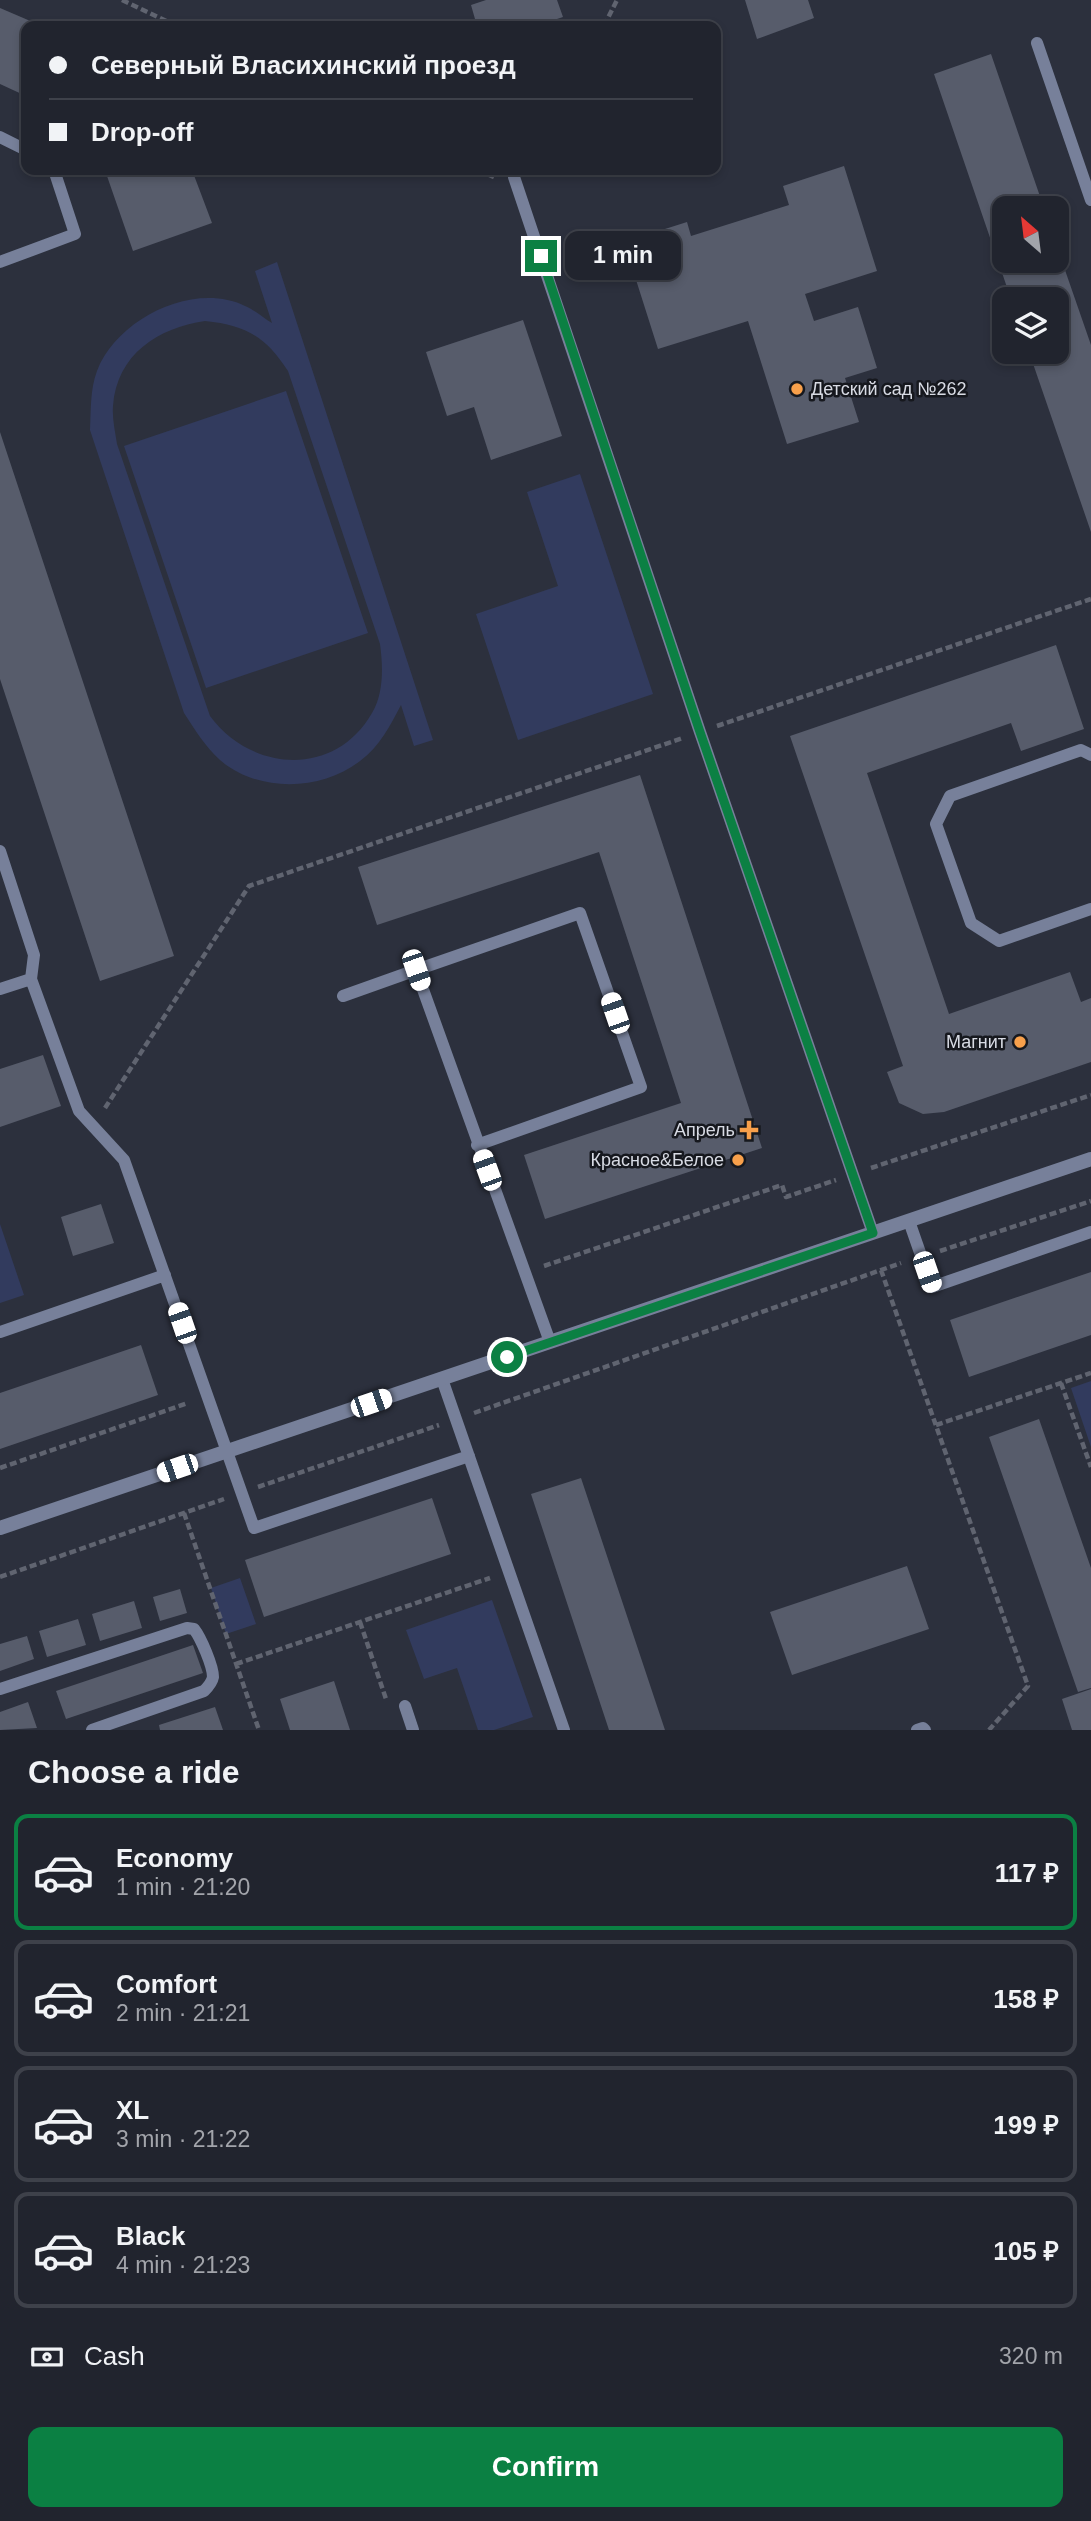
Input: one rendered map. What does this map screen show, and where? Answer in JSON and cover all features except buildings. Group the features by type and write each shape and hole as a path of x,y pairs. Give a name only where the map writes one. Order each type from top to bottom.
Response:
{"street":[{"path":"0,1528 1091,1159"}],"lane":[{"path":"1037,43 1091,201"},
{"path":"0,137 21,148"},
{"path":"0,261 75,234 56,175"},
{"path":"514,175 700,732 873,1233"},
{"path":"1091,755 1081,750 950,796 936,824 971,923 999,941 1091,908"},
{"path":"0,851 34,955 31,979 79,1111 124,1160 254,1528 469,1456"},
{"path":"343,996 580,913 641,1087 477,1144"},
{"path":"416,970 550,1342"},
{"path":"0,989 31,979"},
{"path":"909,1221 932,1287 1091,1232"},
{"path":"0,1332 165,1275"},
{"path":"442,1379 564,1730"},
{"path":"0,1689 187,1628 194,1629 200,1636 213,1675 211,1683 204,1691 92,1730"},
{"path":"405,1706 413,1730"},
{"path":"916,1730 925,1730"}],"path":[{"path":"122,0 166,21"},
{"path":"606,21 617,0"},
{"path":"93,1127 249,886 1091,599"},
{"path":"716,716 719,726"},
{"path":"524,1273 782,1185 786,1197 1091,1095"},
{"path":"0,1577 881,1270 1091,1201"},
{"path":"881,1270 1028,1686 989,1730"},
{"path":"936,1426 1091,1373"},
{"path":"1062,1383 1091,1467"},
{"path":"0,1468 208,1396"},
{"path":"184,1513 259,1730"},
{"path":"236,1664 509,1571"},
{"path":"360,1622 388,1706"}],"shaded area":[{"path":"277,262 433,740 414,746 401,705 384,735 360,761 345,771 309,783 271,783 235,771 220,760 200,738 184,713 90,430 92,393 97,371 107,352 121,335 139,321 181,302 203,298 225,299 245,306 272,323 255,271","holes":["205,321 243,330 263,341 288,371 380,644 381,688 372,713 356,734 337,749 315,757 292,760 270,757 247,748 227,735 210,716 117,444 113,406 116,388 131,358 156,337 171,330"]},
{"path":"286,391 368,633 206,688 124,446"},
{"path":"580,474 653,694 518,740 476,614 558,586 527,492"},
{"path":"0,1224 24,1295 0,1303"},
{"path":"1091,1381 1091,1447 1071,1388"},
{"path":"240,1578 256,1624 226,1634 211,1588"},
{"path":"492,1600 533,1717 494,1730 478,1730 457,1668 424,1679 406,1630"}],"place":[{"name":"Детский сад №262","path":"797,389"},
{"name":"Магнит","path":"1020,1042"},
{"name":"Апрель","path":"749,1130"},
{"name":"Красное&Белое","path":"738,1160"}],"route":[{"path":"507,1357 873,1233 700,732 541,256"}]}
